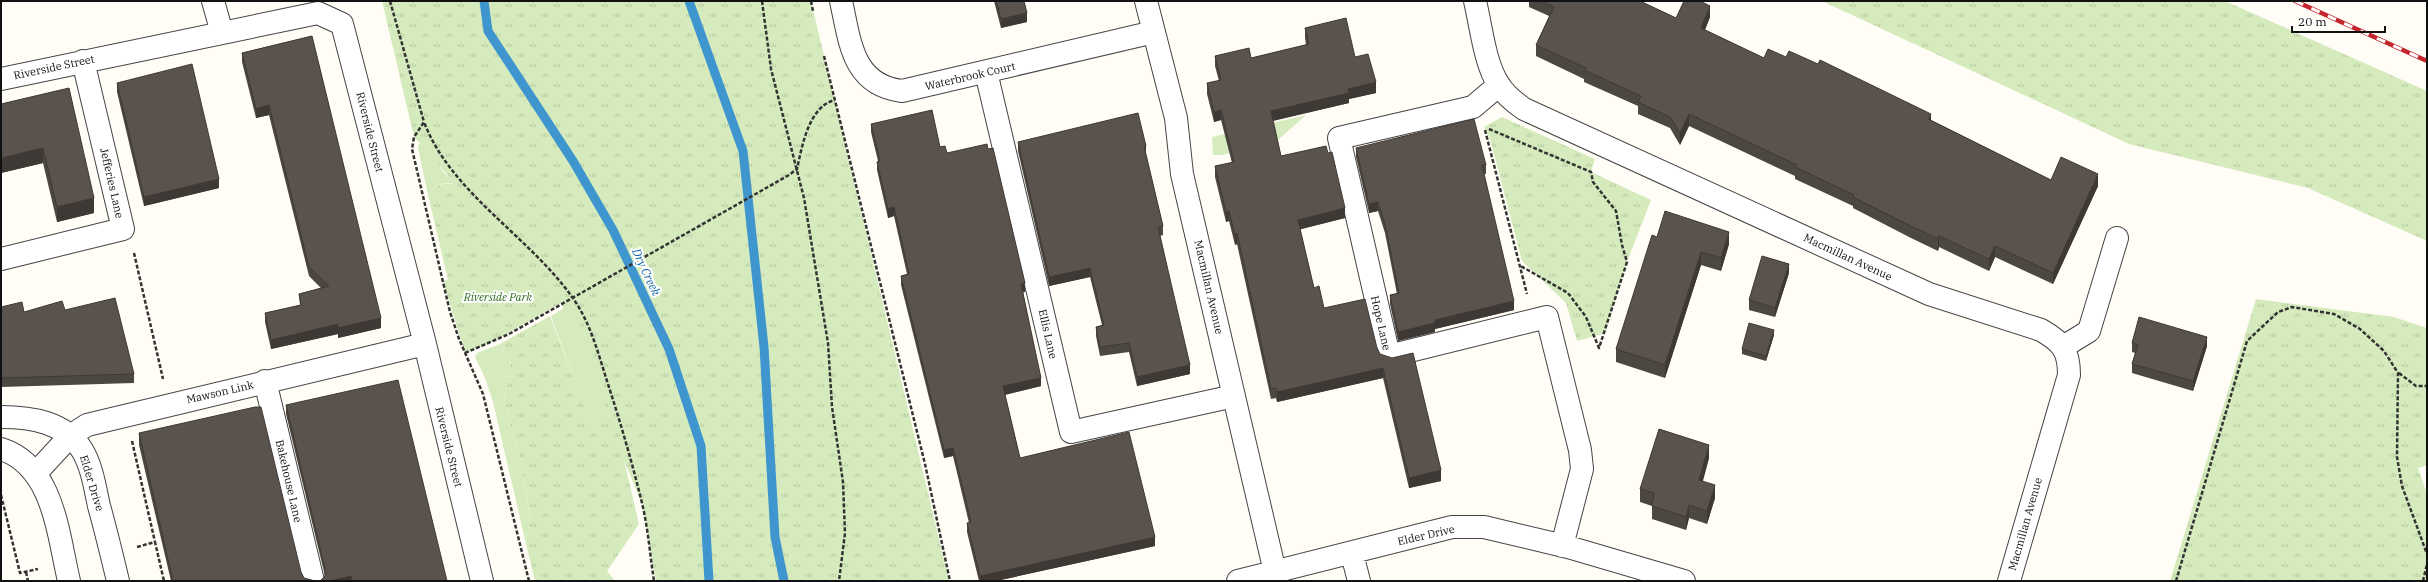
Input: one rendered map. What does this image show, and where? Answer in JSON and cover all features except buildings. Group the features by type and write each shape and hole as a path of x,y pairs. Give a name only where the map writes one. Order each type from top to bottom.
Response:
{"street":[{"path":"213,1 222,33"},
{"name":"Waterbrook Court","path":"841,1 853,54 862,70 881,86 902,92 1154,32"},
{"name":"Macmillan Avenue","path":"1146,1 1176,118 1182,174 1275,572"},
{"name":"Macmillan Avenue","path":"1475,1 1491,70 1499,85 1510,99 1524,109 1929,294 2040,330 2054,338 2063,347 2069,360 2069,375 2009,581"},
{"name":"Riverside Street","path":"1,79 318,13 342,24 425,344 476,580"},
{"name":"Jefferies Lane","path":"1,259 123,229 83,62"},
{"name":"Ellis Lane","path":"986,72 1071,432 1234,396"},
{"name":"Hope Lane","path":"1499,85 1473,107 1338,138 1389,356 1548,317 1580,450 1582,469 1562,546"},
{"path":"2063,347 2088,331 2117,238"},
{"name":"Mawson Link","path":"35,474 70,436 87,425 265,381 425,344"},
{"name":"Bakehouse Lane","path":"265,381 313,581"},
{"name":"Elder Drive","path":"1,417 36,419 52,424 70,436 83,451 90,469 118,581"},
{"path":"1,450 18,458 35,474 43,485 49,499 69,581"},
{"name":"Elder Drive","path":"1238,581 1352,554 1452,527 1484,526 1562,546 1684,581"},
{"path":"1352,554 1359,581"}],"path":[{"path":"390,1 424,122 432,144 454,173 550,270 573,297 597,351 624,436 642,504 654,581"},
{"path":"762,1 771,69 797,169 828,343 832,407 843,482 845,533 839,581"},
{"path":"811,1 814,16"},
{"path":"823,52 925,464 950,581"},
{"path":"465,353 502,337 789,175 797,169 801,150 814,115 825,102 835,100"},
{"path":"424,122 414,137 412,149 450,312 465,353 483,394 529,581"},
{"path":"1519,265 1568,293 1586,317 1599,348 1628,262 1622,245 1616,211 1593,182 1591,172 1484,127 1505,211 1519,265 1529,302"},
{"path":"123,229 132,245 165,387"},
{"path":"2176,581 2247,341 2278,312 2292,307 2334,314 2360,328 2384,351 2398,373 2416,386 2427,386"},
{"path":"2398,373 2397,458 2402,486 2427,554"},
{"path":"139,438 132,440 164,581"},
{"path":"1,495 20,574 39,569"},
{"path":"133,548 155,542"},
{"path":"2423,581 2427,564"},
{"path":"26,572 28,581"}],"green space":[{"name":"Riverside Park","path":"382,1 811,1 949,581 656,581 642,504 624,460 639,524 607,571 615,581 535,581 526,544 530,517 522,469 504,399 511,363 500,344 550,316 577,387 604,408 561,303 490,343 465,353 443,281 448,280 428,195 436,186 455,184 414,137"},
{"path":"1822,1 2225,1 2427,91 2427,241 2308,188 2129,144"},
{"path":"1306,115 1278,140 1222,155 1213,155 1212,137"},
{"path":"1502,117 1595,159 1591,172 1651,200 1627,262 1605,333 1577,341 1566,303 1522,261 1490,139 1484,127"},
{"path":"419,144 425,144 443,172 456,184 448,183 437,186 428,195 418,148"},
{"path":"2256,299 2394,317 2427,328 2427,465 2418,468 2427,494 2427,581 2170,581"},
{"path":"566,307 570,307 582,328 594,355 603,383 605,406 598,423 593,423 588,418 551,316"},
{"path":"500,344 511,363 504,399 522,469 530,518 526,544 493,402 485,378 475,357 477,353"}],"waterway":[{"name":"Dry Creek","path":"484,1 488,31 573,161 613,230 669,349 701,446 709,581"},
{"name":"Dry Creek","path":"689,1 743,151 764,347 775,537 784,581"}],"railway":[{"path":"2295,1 2427,61"}]}
